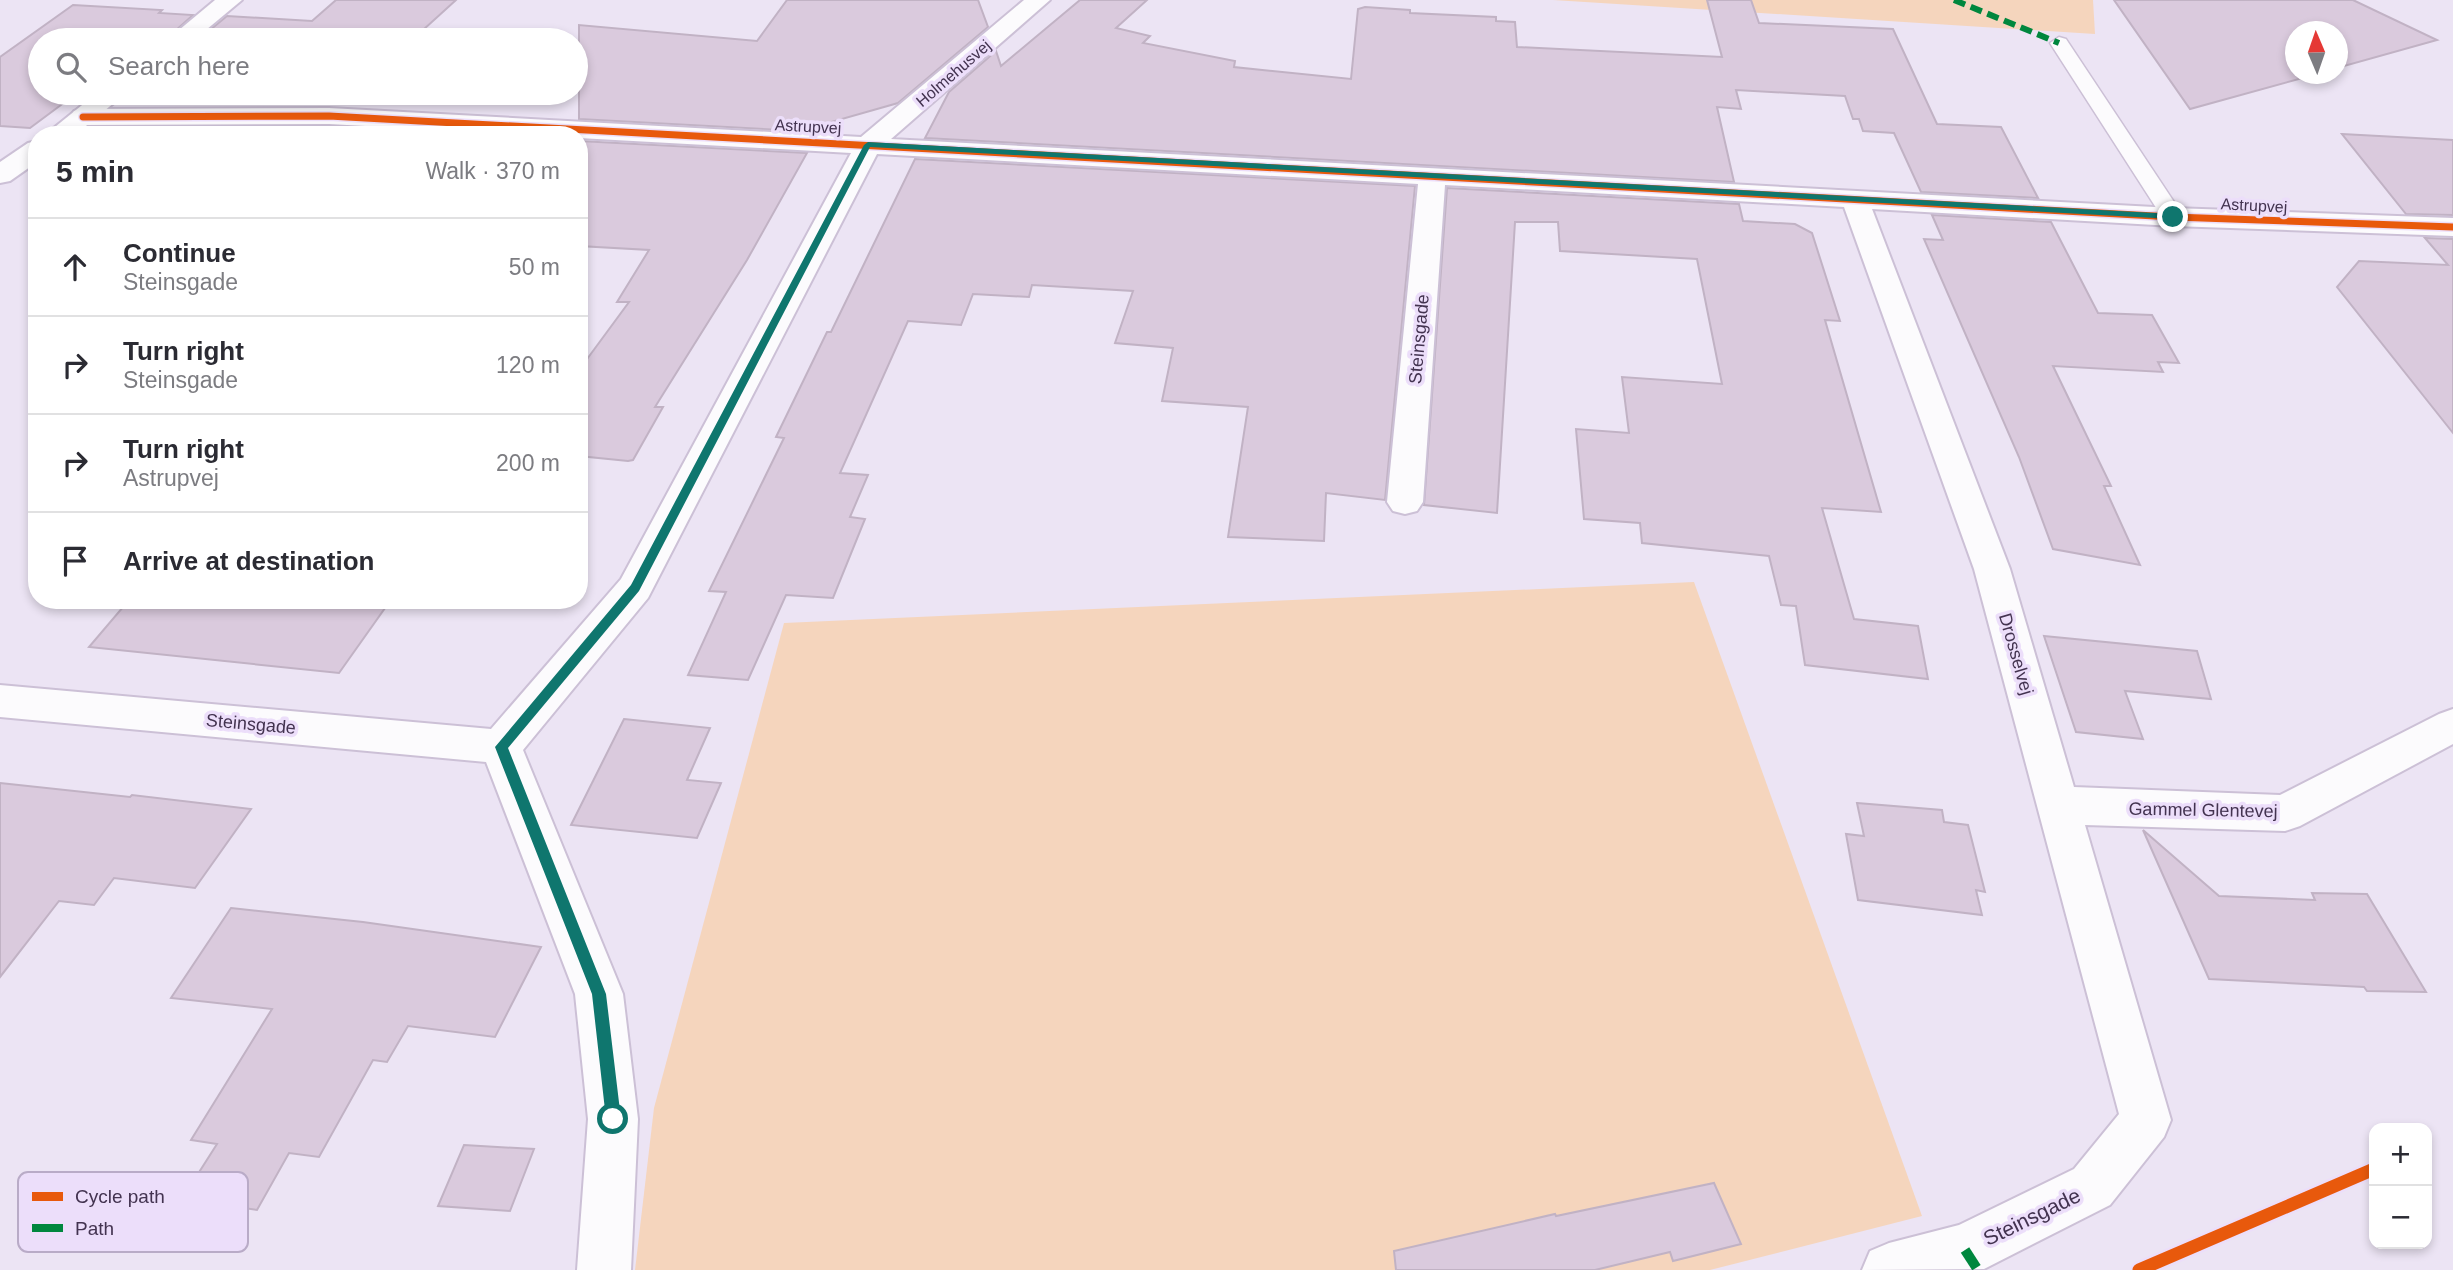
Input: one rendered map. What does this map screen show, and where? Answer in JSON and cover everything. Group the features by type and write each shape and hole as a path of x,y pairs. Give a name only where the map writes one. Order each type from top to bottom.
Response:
{"street":[{"path":"194,28 230,0"},
{"name":"Holmehusvej","path":"868,145 1037,0"},
{"path":"70,126 98,105"},
{"name":"Astrupvej","path":"83,117 301,115 509,126"},
{"name":"Astrupvej","path":"588,130 2173,217 2453,227"},
{"path":"604,1270 613,1119 599,994 501,747 635,588 868,145"},
{"path":"0,175 28,155"},
{"name":"Steinsgade","path":"1405,502 1432,177"},
{"name":"Drosselvej","path":"1855,200 1992,569 2146,1120"},
{"name":"Steinsgade","path":"0,702 501,747"},
{"name":"Gammel Glentevej","path":"2058,801 2084,807 2285,813 2453,724"},
{"name":"Steinsgade","path":"1889,1270 1965,1250 2092,1187 2146,1120"}],"lane":[{"path":"2059,43 2173,217"}],"shaded area":[{"path":"1553,0 2093,0 2095,34"},
{"path":"1694,582 1922,1216 1710,1270 635,1270 654,1108 784,623"}],"building":[{"path":"336,0 456,0 425,28 212,28 227,16 312,21"},
{"path":"787,0 978,0 988,27 898,103 824,124 819,132 579,119 579,105 588,105 588,28 579,28 579,25 757,41"},
{"path":"1080,0 1147,0 1116,28 1150,36 1143,43 1235,61 1234,67 1351,79 1358,9 1365,7 1410,10 1410,13 1496,17 1496,21 1515,22 1517,47 1722,57 1707,0 1751,0 1759,23 1893,29 1937,124 2001,127 2038,198 1921,192 1894,133 1863,131 1859,119 1853,119 1845,96 1736,90 1741,109 1717,107 1734,182 925,138 949,92 996,51 1001,66"},
{"path":"2114,0 2353,0 2437,40 2348,65 2348,21 2285,21 2285,83 2190,109"},
{"path":"73,5 162,10 159,13 193,15 178,28 41,28"},
{"path":"28,37 28,105 61,105 28,128 0,126 0,57"},
{"path":"2342,134 2453,140 2453,215 2406,214"},
{"path":"588,141 807,153 747,260 655,407 663,407 633,460 588,457 588,358 629,302 617,302 649,250 588,247"},
{"path":"915,159 1415,186 1385,500 1326,493 1324,541 1228,537 1248,407 1162,401 1173,348 1115,343 1133,291 1032,285 1029,297 973,294 961,325 908,321 840,473 868,475 850,517 865,519 833,598 786,595 748,680 688,675 726,592 709,591 784,438 776,437 827,332 831,332"},
{"path":"1447,188 1739,204 1743,221 1795,224 1812,233 1840,321 1825,320 1881,512 1822,508 1854,619 1918,626 1928,679 1805,665 1796,606 1781,605 1769,556 1642,543 1640,523 1584,519 1576,429 1629,433 1622,377 1722,384 1697,259 1560,251 1558,222 1515,222 1497,513 1424,505"},
{"path":"1932,215 2051,222 2098,313 2152,315 2179,363 2158,362 2163,372 2053,366 2111,486 2104,486 2140,565 2053,549 2019,457 1924,239 1943,240"},
{"path":"2425,238 2453,239 2453,433 2337,287 2359,261 2448,265"},
{"path":"121,609 384,609 339,673 89,647"},
{"path":"2044,636 2197,651 2211,699 2125,691 2143,739 2076,732"},
{"path":"624,719 710,728 687,780 721,783 697,838 571,825"},
{"path":"0,783 251,809 195,888 114,878 94,905 59,901 0,977"},
{"path":"1857,803 1942,810 1944,822 1968,825 1985,892 1976,890 1982,915 1858,900 1846,834 1864,836"},
{"path":"2143,830 2219,896 2315,900 2312,893 2367,894 2426,992 2367,991 2364,987 2209,979"},
{"path":"231,908 363,922 541,947 495,1037 408,1026 387,1062 373,1060 319,1157 289,1153 257,1210 248,1209 248,1172 199,1172 217,1144 191,1140 272,1009 171,998"},
{"path":"464,1145 534,1149 510,1211 438,1206"},
{"path":"1714,1183 1741,1244 1673,1261 1670,1252 1595,1270 1396,1270 1394,1251 1555,1214 1556,1216"}],"marked path":[{"path":"1954,0 2059,43"},
{"path":"1965,1250 1978,1270"}],"cycle path":[{"path":"83,117 329,116 512,126"},
{"path":"588,130 2173,217 2453,227"},
{"path":"2139,1270 2369,1171"}],"route":[{"path":"613,1119 599,994 501,747 635,588 868,145 2173,217"}]}
